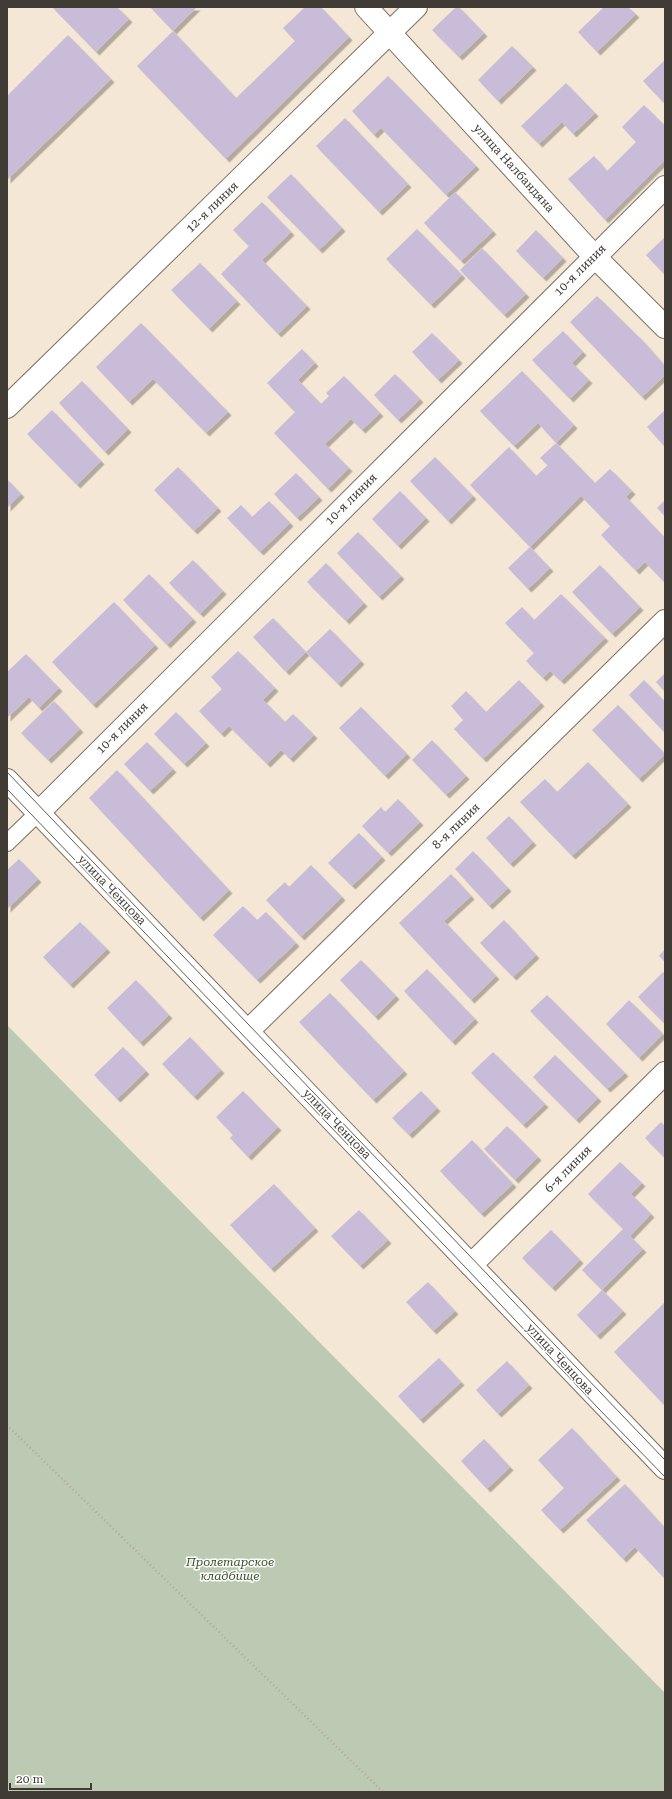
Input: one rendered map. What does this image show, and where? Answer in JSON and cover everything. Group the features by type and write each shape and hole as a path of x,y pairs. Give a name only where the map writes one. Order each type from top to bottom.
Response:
{"street":[{"name":"улица Налбандяна","path":"366,7 594,256 665,328"},
{"name":"12-я линия","path":"7,407 416,7"},
{"name":"10-я линия","path":"38,813 594,256 665,187"},
{"name":"8-я линия","path":"248,1031 665,621"},
{"name":"улица Ченцова","path":"7,780 471,1264 602,1404 665,1468"},
{"name":"6-я линия","path":"471,1264 665,1073"}],"lane":[{"path":"7,843 38,813"}],"path":[{"path":"7,1425 383,1792"}],"green space":[{"name":"Пролетарское кладбище","path":"7,1025 665,1693 665,1792 7,1792"}],"building":[{"path":"52,7 117,7 129,19 96,52"},
{"path":"150,7 197,7 173,31"},
{"path":"305,7 321,7 349,37 226,159 137,66 173,31 236,98 295,41 283,28"},
{"path":"456,7 459,7 484,33 459,57 432,30"},
{"path":"604,7 628,7 636,14 597,52 578,32"},
{"path":"68,35 111,79 7,180 7,96"},
{"path":"512,46 533,67 498,101 478,80"},
{"path":"665,60 665,104 643,81"},
{"path":"388,76 476,166 446,195 381,128 374,135 352,111"},
{"path":"566,83 595,113 573,134 562,122 539,144 521,126"},
{"path":"644,105 665,126 665,160 605,220 568,179 594,156 607,171 636,142 622,127"},
{"path":"345,118 408,184 379,212 316,146"},
{"path":"291,174 342,228 319,250 267,197"},
{"path":"455,192 493,231 461,261 424,223"},
{"path":"262,202 291,232 262,260 307,306 278,334 221,274 249,246 233,230"},
{"path":"417,229 462,275 431,305 386,259"},
{"path":"536,230 563,258 543,278 516,251"},
{"path":"665,237 665,275 646,255"},
{"path":"482,248 526,294 504,315 460,270"},
{"path":"200,263 237,301 209,329 171,290"},
{"path":"597,296 644,342 665,366 665,375 642,397 570,322"},
{"path":"141,323 228,412 206,433 153,379 129,402 96,367"},
{"path":"563,331 583,352 572,363 589,380 570,399 532,360"},
{"path":"432,333 459,360 438,380 412,352"},
{"path":"302,349 315,363 298,380 321,404 329,396 326,393 344,376 380,413 362,430 351,419 325,444 349,468 328,489 274,433 295,412 267,383"},
{"path":"522,371 574,425 556,443 538,423 514,446 480,411"},
{"path":"395,374 420,399 398,420 374,395"},
{"path":"82,381 128,429 105,452 59,403"},
{"path":"52,410 101,461 77,485 27,434"},
{"path":"665,410 665,447 647,427"},
{"path":"556,443 595,483 610,469 632,491 626,497 665,538 664,582 645,562 636,571 601,535 610,526 581,496 530,547 470,485 509,447 536,476 548,465 540,458"},
{"path":"435,457 473,496 448,521 410,481"},
{"path":"178,467 218,508 194,531 154,490"},
{"path":"296,473 319,497 297,518 274,494"},
{"path":"7,479 21,494 7,508"},
{"path":"400,491 426,518 398,546 372,519"},
{"path":"665,500 665,516 657,508"},
{"path":"269,501 290,523 260,552 227,518 241,505 252,517"},
{"path":"358,532 401,576 379,597 337,553"},
{"path":"530,547 550,568 528,589 508,568"},
{"path":"193,560 223,591 200,614 169,583"},
{"path":"326,563 364,603 346,621 307,582"},
{"path":"600,565 640,607 612,634 572,592"},
{"path":"149,574 193,619 167,645 123,600"},
{"path":"561,594 605,638 561,681 550,671 543,678 526,661 534,653 505,623 522,607 534,620"},
{"path":"114,602 155,645 93,705 52,662"},
{"path":"273,618 306,652 286,672 253,637"},
{"path":"330,629 361,661 338,684 306,652"},
{"path":"238,651 275,688 263,700 285,722 293,714 314,735 290,759 281,750 267,764 229,726 221,734 199,711 222,689 211,677"},
{"path":"26,654 59,688 39,708 29,697 7,718 7,672"},
{"path":"665,673 665,692 656,682"},
{"path":"519,680 541,703 483,759 454,729 463,720 451,706 466,691 486,712"},
{"path":"644,680 665,702 665,733 629,695"},
{"path":"54,701 80,729 48,760 21,733"},
{"path":"618,705 665,754 639,779 592,730"},
{"path":"361,707 407,754 385,776 339,728"},
{"path":"176,712 206,743 184,764 154,734"},
{"path":"432,740 466,776 446,795 412,760"},
{"path":"147,742 173,769 150,791 124,764"},
{"path":"588,762 628,804 572,856 520,802 545,779 557,792"},
{"path":"117,770 229,890 200,918 89,798"},
{"path":"398,799 420,822 388,853 362,826 381,807 385,812"},
{"path":"509,816 533,842 510,864 486,838"},
{"path":"359,833 382,857 352,886 328,863"},
{"path":"473,851 508,888 489,906 455,869"},
{"path":"19,859 38,879 7,909 7,870"},
{"path":"311,865 342,897 301,937 266,900 285,882 289,887"},
{"path":"451,874 471,896 444,921 496,976 471,1000 399,923"},
{"path":"243,906 257,920 266,912 296,943 257,980 213,935"},
{"path":"504,920 536,955 513,977 480,943"},
{"path":"80,922 107,949 70,985 43,957"},
{"path":"665,949 665,962 659,956"},
{"path":"361,960 396,996 375,1017 340,980"},
{"path":"427,969 475,1019 452,1042 404,991"},
{"path":"663,972 665,974 665,1024 638,997"},
{"path":"136,980 169,1015 140,1043 107,1008"},
{"path":"330,993 404,1071 373,1100 299,1022"},
{"path":"547,995 625,1073 607,1089 530,1011"},
{"path":"629,1000 663,1034 639,1058 606,1024"},
{"path":"190,1037 221,1070 194,1097 162,1064"},
{"path":"123,1047 146,1071 117,1099 94,1075"},
{"path":"493,1052 545,1104 523,1125 471,1073"},
{"path":"555,1055 598,1098 576,1120 533,1077"},
{"path":"243,1091 278,1127 248,1157 230,1138 233,1135 216,1117"},
{"path":"421,1091 437,1108 409,1135 392,1118"},
{"path":"661,1122 665,1126 665,1158 645,1138"},
{"path":"507,1126 538,1157 515,1180 484,1149"},
{"path":"472,1140 513,1184 481,1214 440,1171"},
{"path":"620,1162 642,1183 631,1194 651,1214 630,1236 643,1249 602,1290 582,1270 623,1229 588,1194"},
{"path":"274,1184 315,1228 271,1269 230,1225"},
{"path":"359,1210 388,1240 360,1266 331,1236"},
{"path":"551,1230 580,1260 552,1288 522,1258"},
{"path":"428,1282 455,1311 433,1331 406,1302"},
{"path":"602,1290 623,1311 597,1336 577,1315"},
{"path":"665,1302 665,1406 614,1352"},
{"path":"439,1358 461,1382 420,1420 398,1396"},
{"path":"507,1361 529,1385 498,1414 476,1390"},
{"path":"572,1428 617,1477 560,1530 541,1510 564,1488 538,1460"},
{"path":"484,1439 510,1467 487,1489 461,1461"},
{"path":"625,1484 665,1528 665,1579 635,1547 623,1559 586,1520"}],"tram line":[{"path":"7,772 665,1460"},
{"path":"7,789 665,1477"}]}
